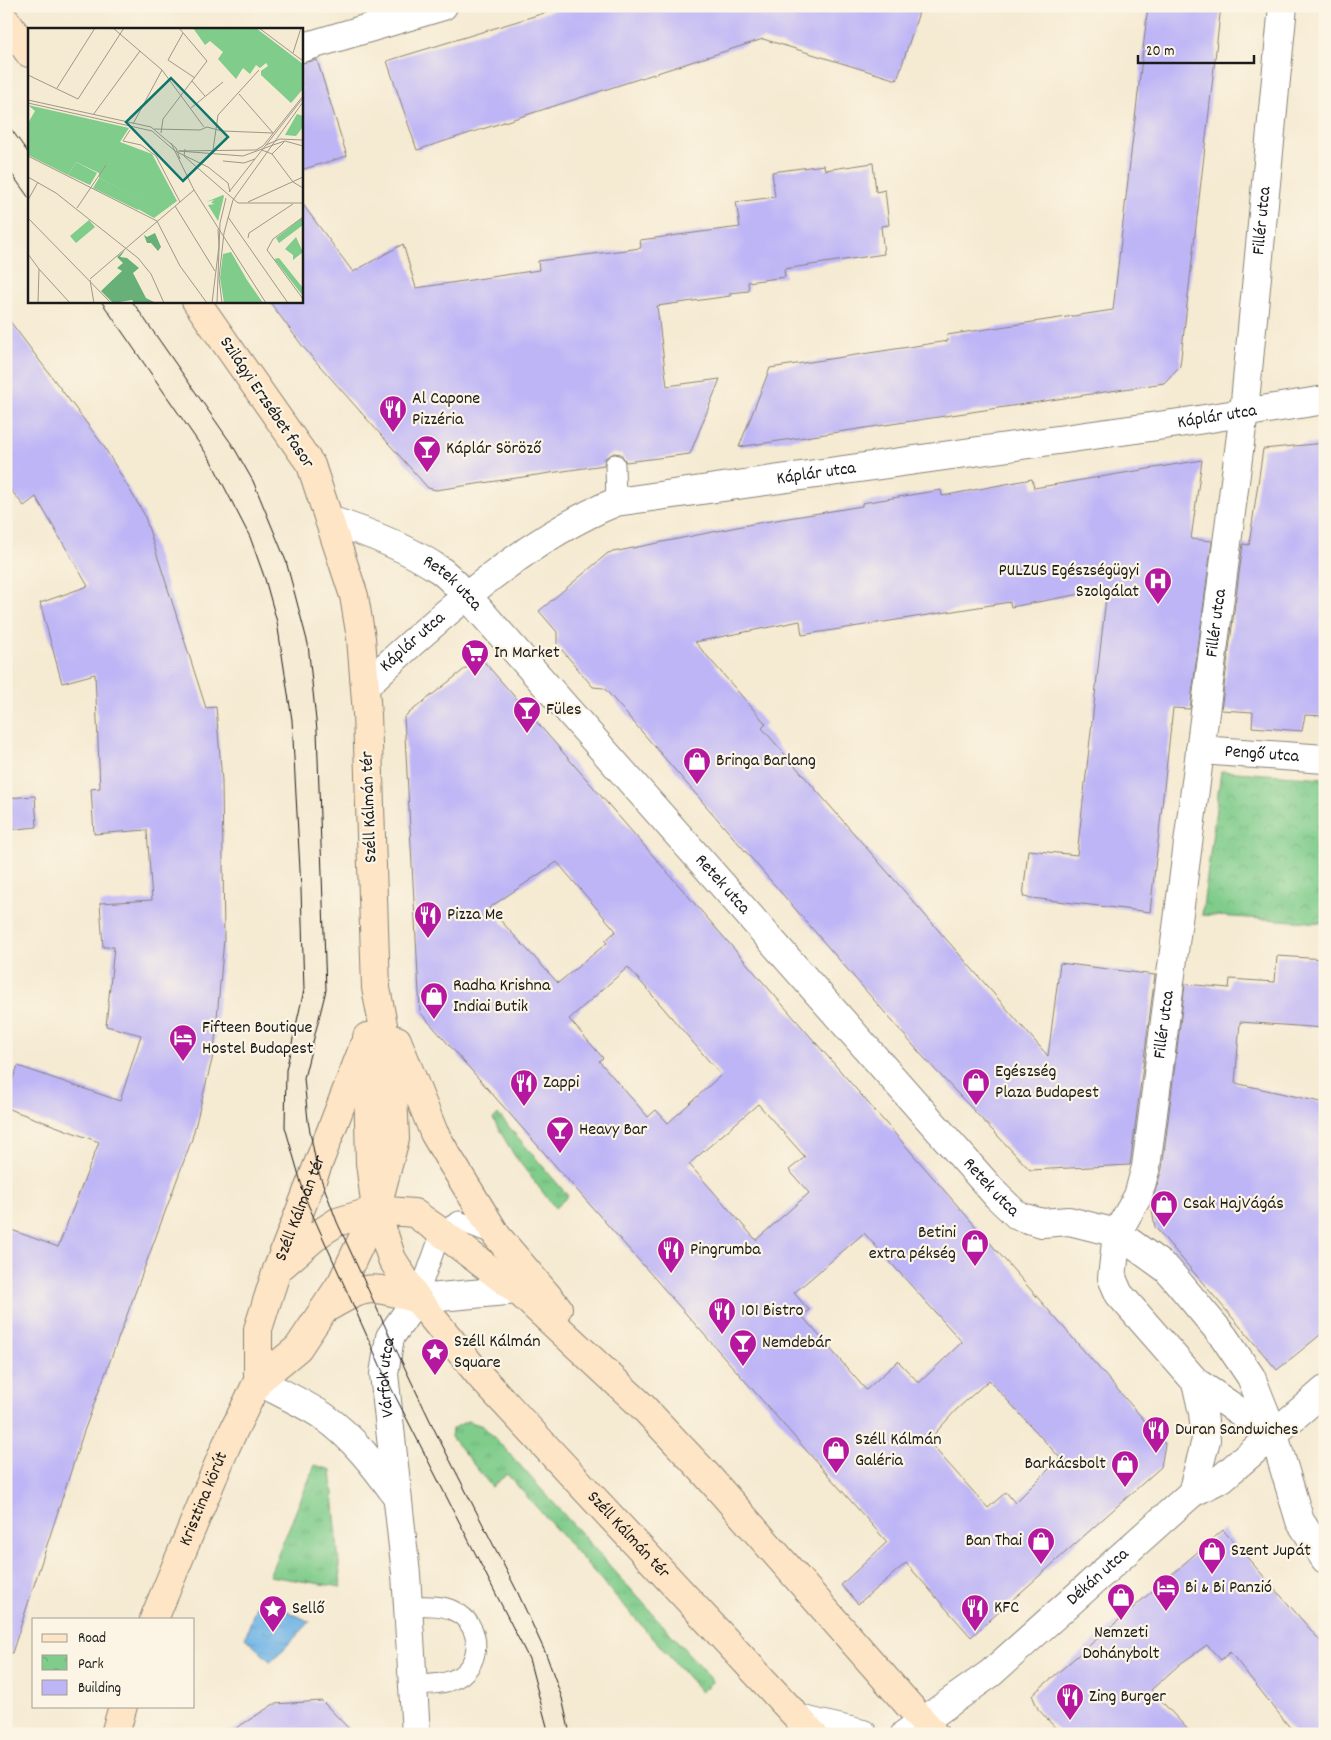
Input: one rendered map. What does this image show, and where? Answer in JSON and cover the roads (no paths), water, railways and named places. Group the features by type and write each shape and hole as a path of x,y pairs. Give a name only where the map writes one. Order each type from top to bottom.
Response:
{"main road":[{"path":"6,21 28,52"},
{"name":"Szilágyi Erzsébet fasor","path":"197,302 311,465 354,596 365,686"},
{"name":"Széll Kálmán tér","path":"325,1309 342,1282 376,1210 394,1139 392,1072 376,988 365,686"},
{"path":"376,988 434,1132 497,1236 642,1406"},
{"name":"Széll Kálmán tér","path":"277,1270 367,1036 376,988"},
{"name":"Széll Kálmán tér","path":"367,1036 370,1164 376,1210 392,1259 417,1298 480,1376 806,1726"},
{"name":"Széll Kálmán tér","path":"277,1270 320,1233 337,1222 376,1210 414,1213 517,1290 642,1406 705,1473 921,1729"},
{"name":"Krisztina körút","path":"258,1381 258,1329 277,1270"},
{"path":"325,1309 348,1295 368,1288 379,1288 417,1298"},
{"name":"Krisztina körút","path":"154,1618 226,1446 258,1381 298,1348 325,1309"},
{"path":"114,1734 121,1708"}],"street":[{"path":"302,48 443,6"},
{"name":"Fillér utca","path":"1117,1233 1138,1196 1146,1167 1244,412 1284,6"},
{"name":"Káplár utca","path":"365,686 410,644 468,597 556,533 598,509 616,502 1179,423 1325,400"},
{"name":"Retek utca","path":"329,520 377,536 440,570 468,597 997,1196 1018,1216 1042,1223 1069,1221 1117,1233 1167,1269 1224,1337 1250,1377 1274,1435 1300,1521 1325,1560"},
{"name":"Pengő utca","path":"1200,750 1325,759"},
{"path":"1117,1233 1112,1278 1119,1294 1196,1382 1274,1435"},
{"path":"417,1298 517,1290"},
{"name":"Várfok utca","path":"416,1734 408,1606 384,1374 390,1337 417,1298"},
{"path":"258,1381 322,1416 347,1435 371,1460 397,1496"},
{"path":"1192,1493 1206,1440 1203,1413 1196,1382"},
{"name":"Dékán utca","path":"921,1729 991,1673 1192,1493 1222,1478 1325,1390"},
{"name":"Széll Kálmán tér","path":"806,1726 863,1734"}],"lane":[{"path":"615,464 616,502"},
{"path":"417,1298 440,1232 459,1221 497,1236"},
{"path":"408,1606 436,1606 454,1610 474,1630 477,1644 474,1660 465,1672 452,1680 414,1685"}],"water":[{"path":"259,1597 310,1622 271,1662 245,1638"}],"tram line":[{"path":"6,122 28,153"},
{"path":"6,166 28,197"},
{"path":"102,302 210,459 250,537 265,579 277,622 292,720 301,889 304,990 286,1070 285,1127 306,1200 384,1374 529,1659 549,1734"},
{"path":"133,302 233,446 253,481 286,561 308,644 317,730 326,990 304,1078 308,1121 317,1168 337,1222 390,1337 435,1431 517,1591 546,1654 562,1698 570,1734"}],"place":[{"name":"Al Capone Pizzéria","path":"393,433"},
{"name":"Káplár Söröző","path":"427,473"},
{"name":"PULZUS Egészségügyi Szolgálat","path":"1158,605"},
{"name":"In Market","path":"475,677"},
{"name":"Füles","path":"527,734"},
{"name":"Bringa Barlang","path":"697,785"},
{"name":"Pizza Me","path":"428,939"},
{"name":"Radha Krishna Indiai Butik","path":"434,1020"},
{"name":"Fifteen Boutique Hostel Budapest","path":"183,1062"},
{"name":"Egészség Plaza Budapest","path":"976,1106"},
{"name":"Zappi","path":"524,1107"},
{"name":"Heavy Bar","path":"560,1154"},
{"name":"Csak HajVágás","path":"1164,1228"},
{"name":"Betini extra pékség","path":"975,1267"},
{"name":"Pingrumba","path":"671,1274"},
{"name":"101 Bistro","path":"722,1335"},
{"name":"Nemdebár","path":"743,1367"},
{"name":"Széll Kálmán Square","path":"435,1376"},
{"name":"Duran Sandwiches","path":"1156,1454"},
{"name":"Széll Kálmán Galéria","path":"836,1474"},
{"name":"Barkácsbolt","path":"1125,1488"},
{"name":"Ban Thai","path":"1041,1565"},
{"name":"Szent Jupát","path":"1212,1575"},
{"name":"Bi & Bi Panzió","path":"1166,1612"},
{"name":"Nemzeti Dohánybolt","path":"1121,1621"},
{"name":"KFC","path":"975,1632"},
{"name":"Sellő","path":"273,1633"},
{"name":"Zing Burger","path":"1070,1721"}]}
